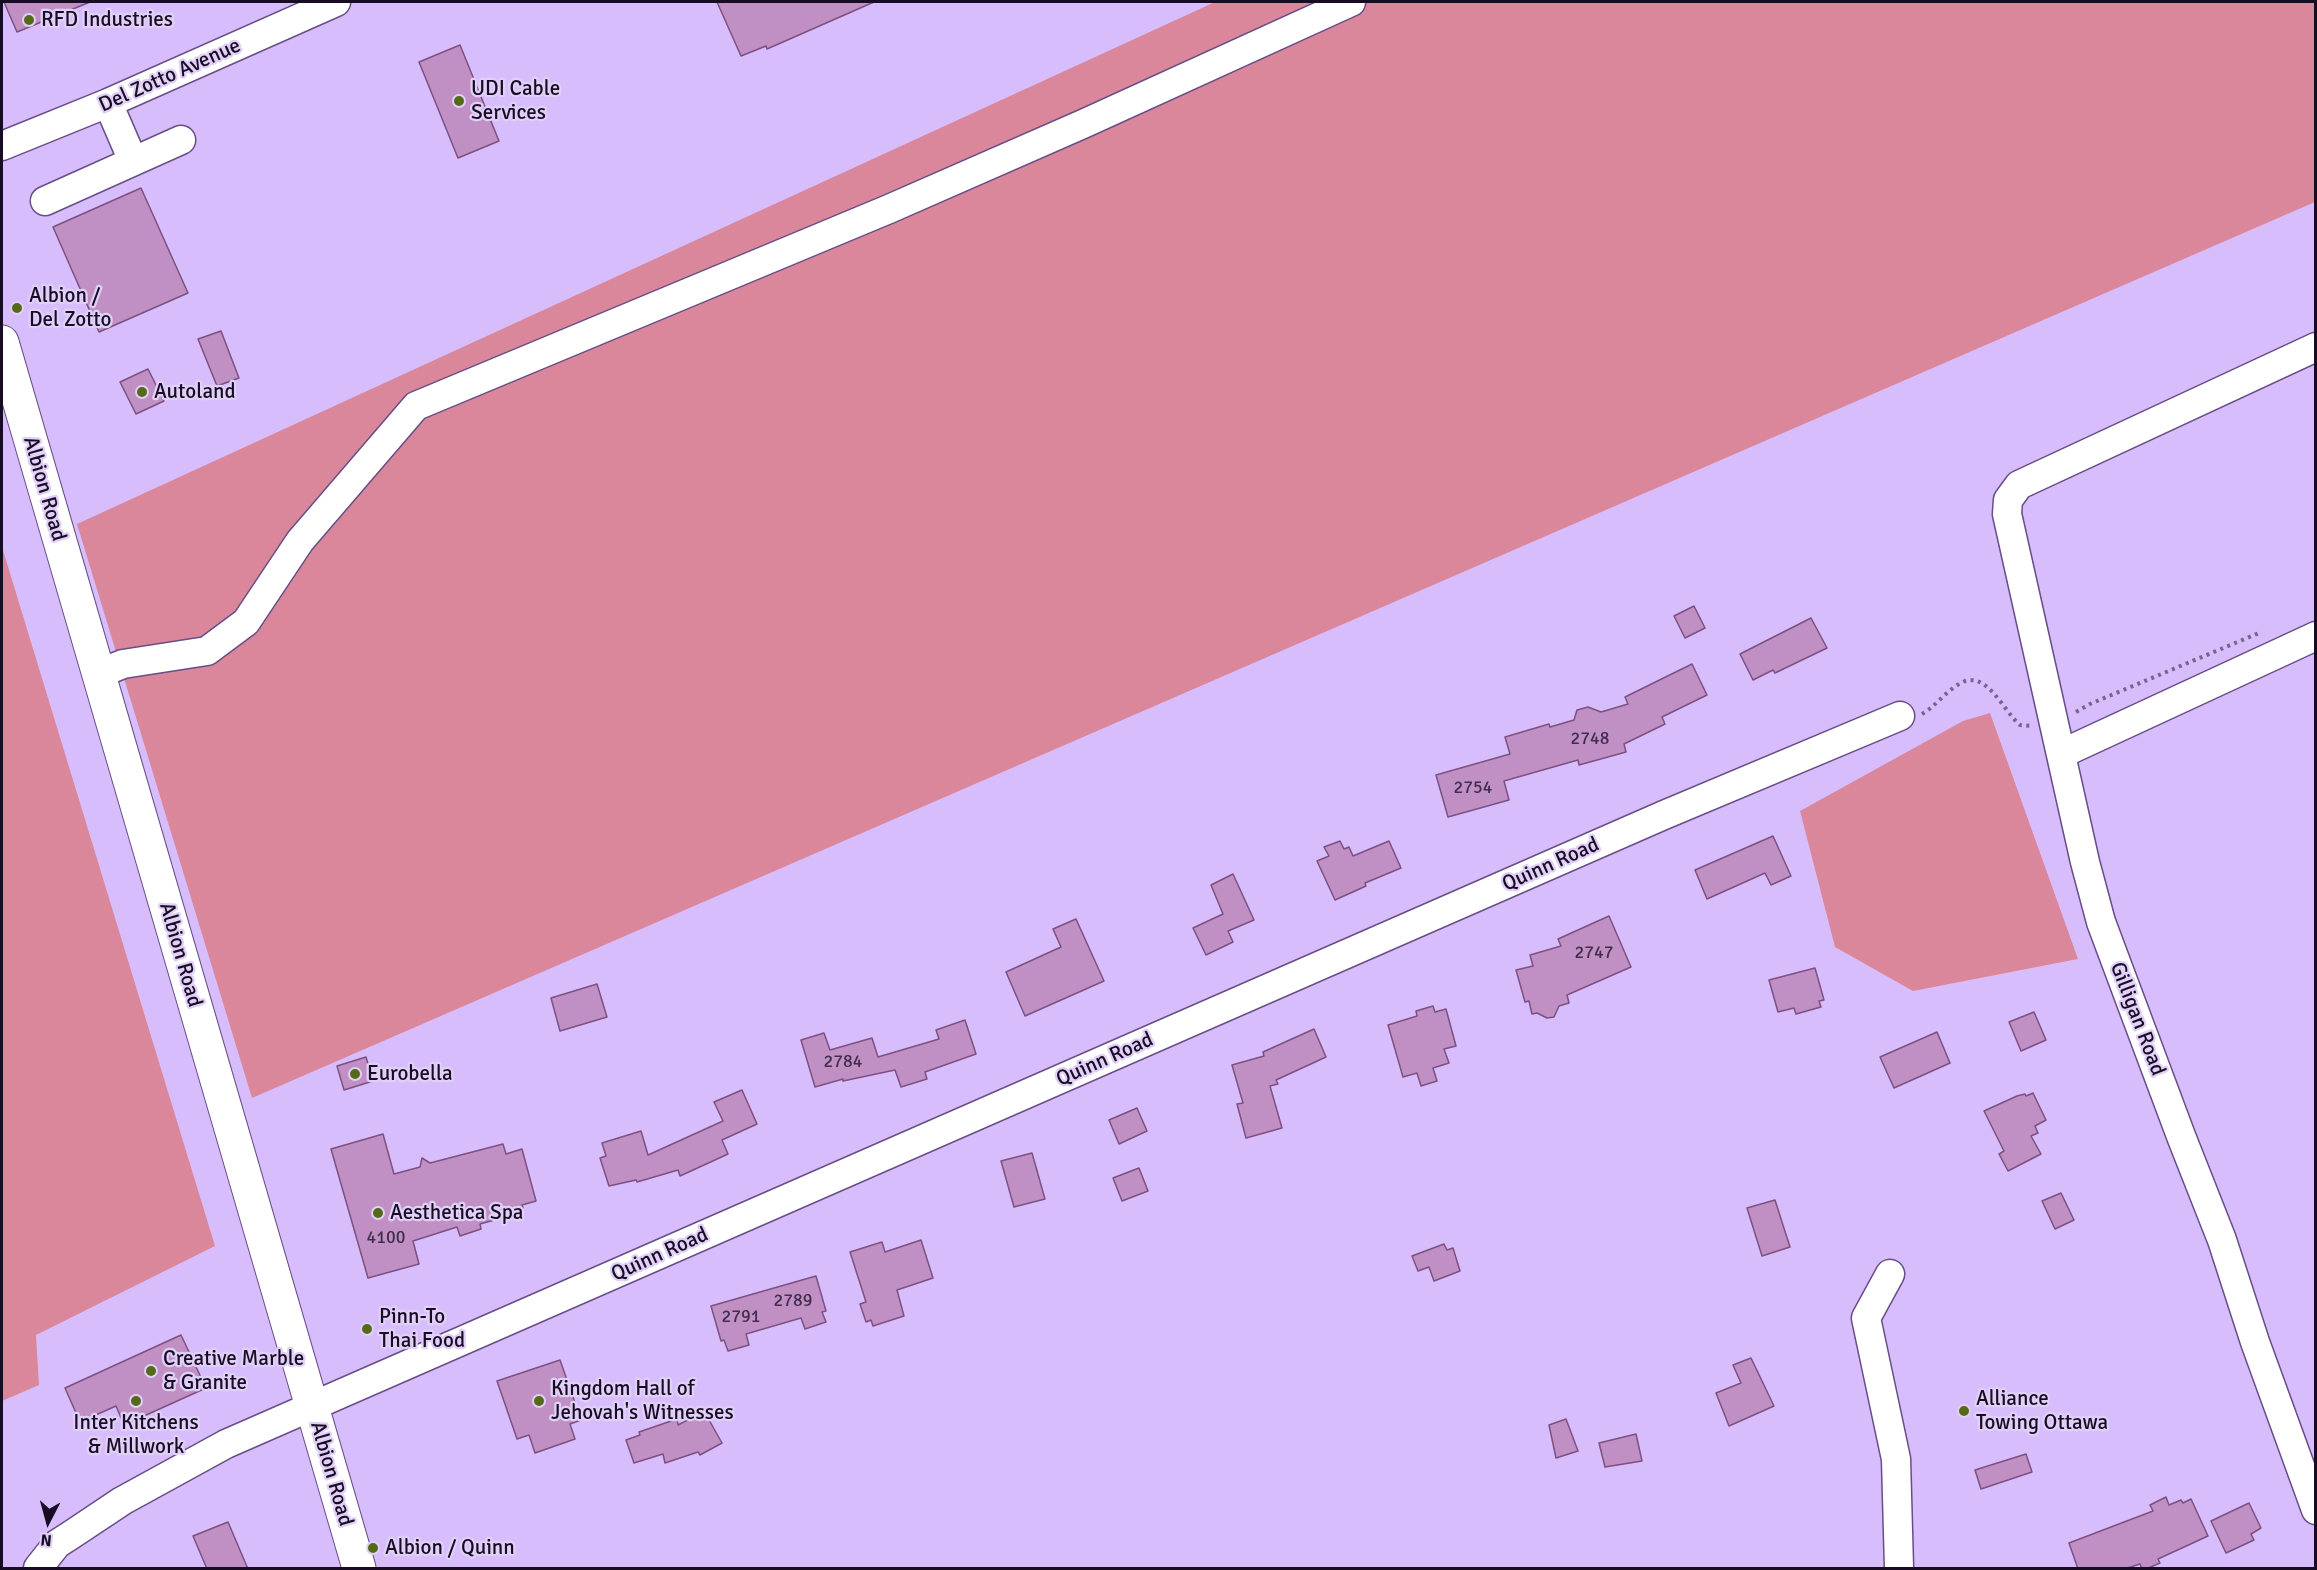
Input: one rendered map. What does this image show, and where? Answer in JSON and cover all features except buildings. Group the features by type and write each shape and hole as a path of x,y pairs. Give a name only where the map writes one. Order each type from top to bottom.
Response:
{"main road":[{"name":"Albion Road","path":"2,342 359,1569"}],"street":[{"name":"Del Zotto Avenue","path":"2,146 108,103 336,2"},
{"path":"98,674 123,664 207,651 246,622 300,541 416,406 889,209 1351,2"},
{"path":"108,103 133,161"},
{"path":"45,201 181,140"},
{"name":"Gilligan Road","path":"2316,347 2019,485 2008,500 2007,514 2085,862 2101,922 2181,1136 2223,1239 2255,1342 2316,1510"},
{"path":"2061,754 2316,636"},
{"name":"Quinn Road","path":"38,1569 57,1544 122,1501 226,1444 1653,820 1900,716"},
{"path":"1890,1274 1866,1318 1896,1459 1899,1569"}],"path":[{"path":"2074,714 2090,704 2262,632"},
{"path":"1900,716 1923,714 1958,684 1970,679 1977,680 1988,687 2020,725 2029,727 2036,725"}],"shaded area":[{"path":"1215,2 2315,2 2315,202 252,1098 77,524"},
{"path":"2,547 215,1246 36,1335 39,1385 2,1401"},
{"path":"1990,713 2078,959 1913,991 1835,947 1800,811 1963,721"}],"place":[{"name":"RFD Industries","path":"29,20"},
{"name":"UDI Cable Services","path":"459,101"},
{"name":"Albion / Del Zotto","path":"17,308"},
{"name":"Autoland","path":"142,392"},
{"name":"Eurobella","path":"355,1074"},
{"name":"Aesthetica Spa","path":"378,1213"},
{"name":"Pinn-To Thai Food","path":"367,1329"},
{"name":"Creative Marble & Granite","path":"151,1371"},
{"name":"Inter Kitchens & Millwork","path":"136,1401"},
{"name":"Kingdom Hall of Jehovah's Witnesses","path":"539,1401"},
{"name":"Alliance Towing Ottawa","path":"1964,1411"},
{"name":"Albion / Quinn","path":"373,1548"}]}
